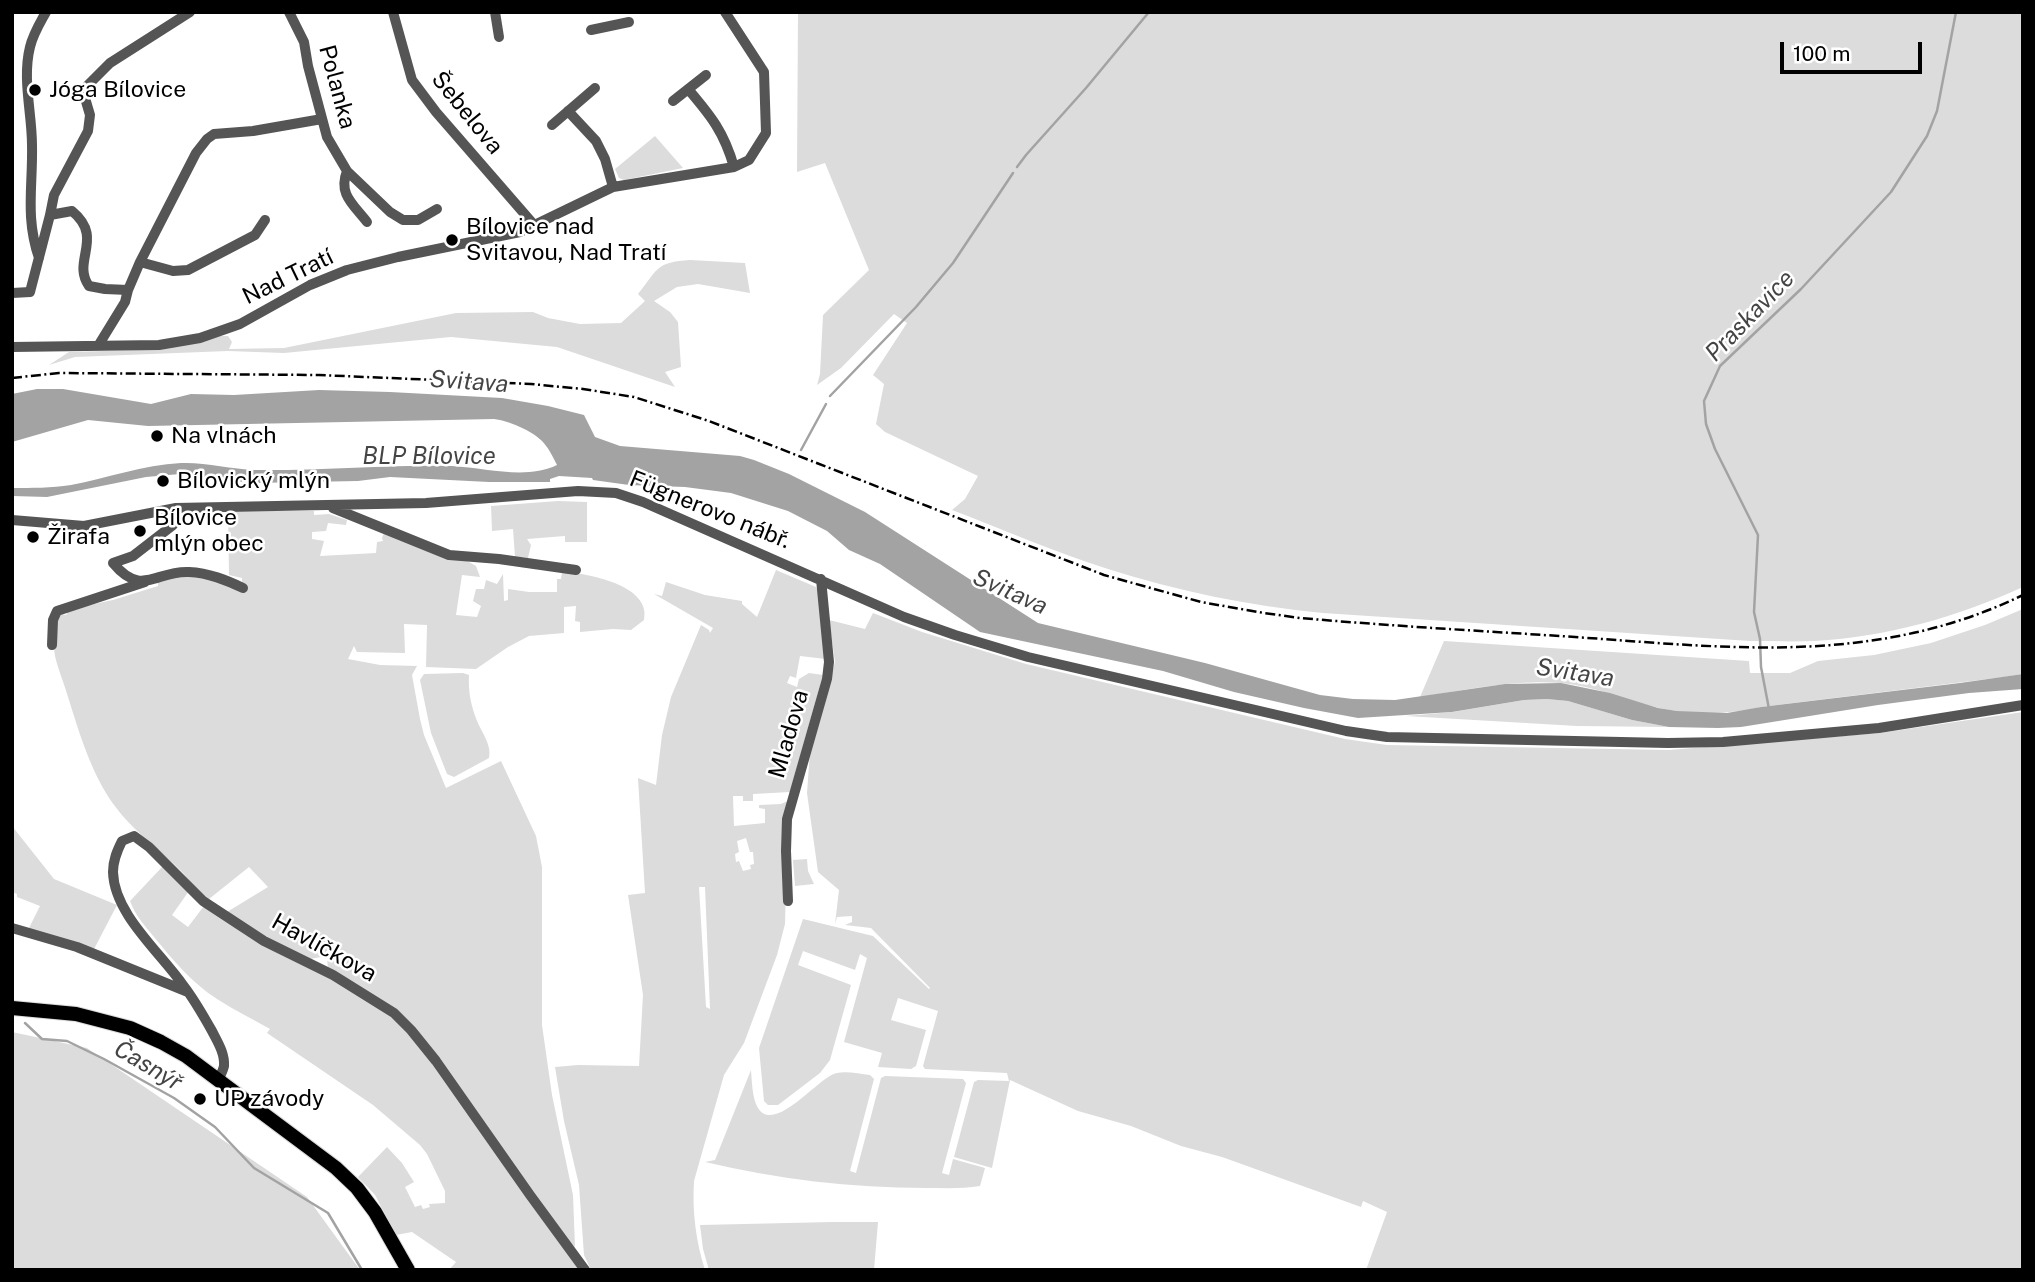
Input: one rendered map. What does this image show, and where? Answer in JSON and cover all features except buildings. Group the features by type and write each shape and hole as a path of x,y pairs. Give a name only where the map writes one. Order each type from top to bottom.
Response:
{"main road":[{"path":"12,1009 76,1014 130,1028 186,1056 336,1168 358,1188 408,1270"}],"street":[{"path":"39,258 33,240 29,202 33,147 28,66 32,40 46,12"},
{"path":"12,293 30,292 54,195 88,131 90,116 85,98 87,86 110,64 190,12"},
{"name":"Polanka","path":"289,12 304,42 327,137 347,171 390,212 403,220 418,220 437,209"},
{"name":"Šebelova","path":"393,12 412,80 436,112 535,226"},
{"path":"495,12 499,37"},
{"path":"606,12 609,26"},
{"path":"688,89 713,118 728,144 734,167 749,160 766,133 764,72 725,12"},
{"path":"591,30 629,22"},
{"path":"673,101 706,75"},
{"path":"552,125 595,88"},
{"path":"568,111 596,141 605,159 613,187"},
{"path":"98,346 125,302 140,262 196,153 207,139 214,134 245,133 322,119"},
{"name":"Nad Tratí","path":"12,347 159,345 200,338 240,324 310,285 347,270 520,232 613,187 734,167"},
{"name":"Polanka","path":"347,171 343,181 345,193 367,222"},
{"path":"50,215 72,211 82,219 88,238 83,275 89,286 128,290"},
{"path":"140,262 173,271 188,270 255,235 264,220"},
{"name":"Fügnerovo nábř.","path":"12,520 90,526 176,508 426,503 573,491 616,493 633,498 904,617 975,641 1028,657 1346,732 1387,737 1723,742 1879,728 2023,705"},
{"name":"Fügnerovo nábř.","path":"330,506 449,555 576,570"},
{"path":"145,582 123,575 113,563 134,556 173,525 176,508"},
{"path":"52,645 53,620 57,611 163,576 188,572 220,578 243,588"},
{"name":"Mladova","path":"788,901 787,819 830,662 821,579"},
{"name":"Havlíčkova","path":"218,1081 224,1064 222,1050 202,1012 121,905 113,872 114,859 121,841 134,836 149,847 203,901 264,942 333,975 394,1013 436,1060 585,1270"},
{"path":"12,928 77,947 188,992"}],"shaded area":[{"path":"798,12 2023,12 2023,587 1973,608 1921,624 1869,635 1815,641 1750,641 1323,613 1241,602 1134,577 952,510 965,499 978,476 885,432 876,424 884,384 873,375 907,323 894,314 841,368 817,385 823,315 869,270 825,163 797,172"},
{"path":"655,136 683,168 624,180 619,178 615,169"},
{"path":"690,260 745,263 750,293 698,284 677,287 654,301 670,312 678,322 681,367 665,372 675,387 557,347 451,337 284,353 228,351 75,357 49,365 69,352 139,350 220,336 228,336 232,342 229,349 284,348 456,313 533,312 548,318 580,324 621,323 645,301 638,294 659,268"},
{"path":"37,389 63,389 151,404 191,394 234,395 319,390 502,398 548,406 584,415 595,437 620,446 740,456 789,474 865,512 1038,623 1205,663 1320,695 1395,700 1505,684 1561,683 1610,693 1658,708 1727,713 2023,674 2023,689 1878,705 1741,727 1669,727 1632,720 1568,701 1547,699 1524,700 1452,712 1358,718 1234,692 1163,671 980,632 880,564 849,550 827,531 788,511 731,493 559,476 550,479 550,482 390,477 358,481 252,483 180,474 146,477 47,497 12,496 12,488 71,485 139,469 181,463 255,470 452,466 506,472 532,472 557,465 546,446 532,433 494,419 148,426 88,420 12,442 12,394"},
{"path":"558,501 587,502 587,542 565,542 565,536 527,539 531,545 528,558 515,557 513,529 492,531 491,506"},
{"path":"228,511 314,511 314,515 329,514 347,520 346,525 328,523 326,531 312,532 312,539 324,541 320,556 376,553 377,542 383,541 384,533 469,562 476,566 480,577 462,575 456,615 477,617 481,606 473,601 476,589 484,589 486,580 497,584 503,574 504,601 508,600 508,589 557,592 557,579 561,579 562,572 615,583 638,598 644,608 644,620 631,630 580,632 580,622 575,621 576,606 564,607 564,633 529,636 476,669 426,667 427,625 404,624 405,653 357,652 354,646 348,659 380,665 417,666 412,675 420,719 446,788 501,761 536,836 542,867 542,1025 552,1095 573,1195 575,1247 565,1237 425,1042 328,970 327,956 304,960 227,912 268,887 249,867 209,899 201,893 121,814 106,793 93,767 55,656 55,634 61,614 66,615 70,609 113,600 158,586 158,581 188,575 242,583 242,578 229,575"},
{"path":"776,570 816,587 819,593 826,659 800,656 796,678 790,676 787,683 797,687 799,679 809,673 823,675 790,792 753,794 753,801 743,801 743,796 733,796 734,826 765,823 765,809 759,808 759,805 788,801 785,924 777,955 744,1043 724,1075 694,1181 695,1226 705,1270 591,1270 584,1255 579,1185 555,1067 639,1066 643,995 628,895 645,893 638,778 656,785 662,735 671,697 701,625 710,633 713,628 654,594 662,596 666,582 705,595 742,601 757,617","holes":["746,838 750,852 753,852 754,864 750,865 751,869 743,871 739,861 736,862 735,854 739,852 737,841","699,887 705,887 710,1009 706,1007"]},
{"path":"2023,609 2023,674 2004,677 1736,712 1710,713 1659,708 1598,690 1542,682 1472,688 1420,697 1444,641 1749,661 1750,673 1790,673 1818,661 1874,655 1931,643"},
{"path":"873,613 922,632 1026,664 1345,739 1387,745 1669,750 1880,733 2023,712 2023,1270 1366,1270 1387,1212 1363,1201 1361,1207 1222,1157 1181,1146 1131,1126 1078,1111 1010,1080 992,1168 954,1157 974,1082 1009,1081 1007,1073 925,1069 923,1066 938,1011 898,998 891,1020 926,1030 916,1066 911,1069 878,1067 882,1053 844,1042 867,958 860,954 855,970 803,951 798,965 851,985 830,1060 820,1073 778,1105 768,1105 764,1101 759,1048 803,919 873,936 930,988 871,928 845,925 852,922 852,916 837,917 835,924 839,890 818,872 807,793 810,751 835,662 829,620 865,629"},
{"path":"424,674 469,675 472,704 490,753 489,758 454,777 447,774 431,733 420,680"},
{"path":"1524,700 1568,701 1632,720 1669,727 1577,726 1406,716 1453,712"},
{"path":"12,826 54,879 117,905 93,951 28,930 40,906 17,897 17,894 12,892"},
{"path":"807,859 808,871 814,884 795,886 793,860"},
{"path":"163,866 189,891 172,915 188,927 204,906 333,977 393,1014 410,1033 581,1270 449,1270 456,1262 412,1232 396,1235 375,1195 358,1177 387,1147 402,1163 414,1182 405,1187 415,1207 421,1205 423,1209 430,1207 429,1204 445,1203 445,1191 427,1154 373,1105 267,1033 270,1029 208,993 176,963 140,920 130,901"},
{"path":"12,1032 87,1048 307,1197 360,1270 12,1270"},
{"path":"751,1070 758,1108 766,1114 786,1110 829,1076 837,1073 870,1075 874,1079 850,1171 856,1173 881,1078 963,1079 966,1083 942,1173 949,1175 953,1159 985,1168 980,1186 898,1188 842,1184 787,1178 705,1162 715,1160"},
{"path":"878,1222 874,1270 709,1270 700,1225"}],"waterway":[{"path":"1017,167 1149,12"},
{"name":"Praskavice","path":"1769,709 1754,612 1758,535 1715,449 1706,424 1704,401 1720,366 1801,289 1891,192 1927,136 1937,111 1956,12"},
{"path":"830,396 916,307 953,263 1013,173"},
{"path":"801,450 826,404"},
{"name":"Časnýř","path":"25,1023 42,1039 67,1041 104,1059 174,1098 215,1127 254,1168 328,1213 362,1270"}],"railway":[{"path":"12,378 59,373 319,375 531,384 634,397 709,421 1104,575 1201,602 1300,618 1690,645 1802,647 1913,633 1968,618 2023,595"}],"place":[{"name":"Jóga Bílovice","path":"35,90"},
{"name":"Bílovice nad Svitavou, Nad Tratí","path":"452,240"},
{"name":"Na vlnách","path":"157,436"},
{"name":"Bílovický mlýn","path":"163,481"},
{"name":"Bílovice mlýn obec","path":"140,531"},
{"name":"Žirafa","path":"33,537"},
{"name":"UP závody","path":"200,1099"}],"water label":[{"name":"Svitava","path":"469,382"},
{"name":"BLP Bílovice","path":"429,457"},
{"name":"Svitava","path":"1010,592"},
{"name":"Svitava","path":"1575,673"}]}
